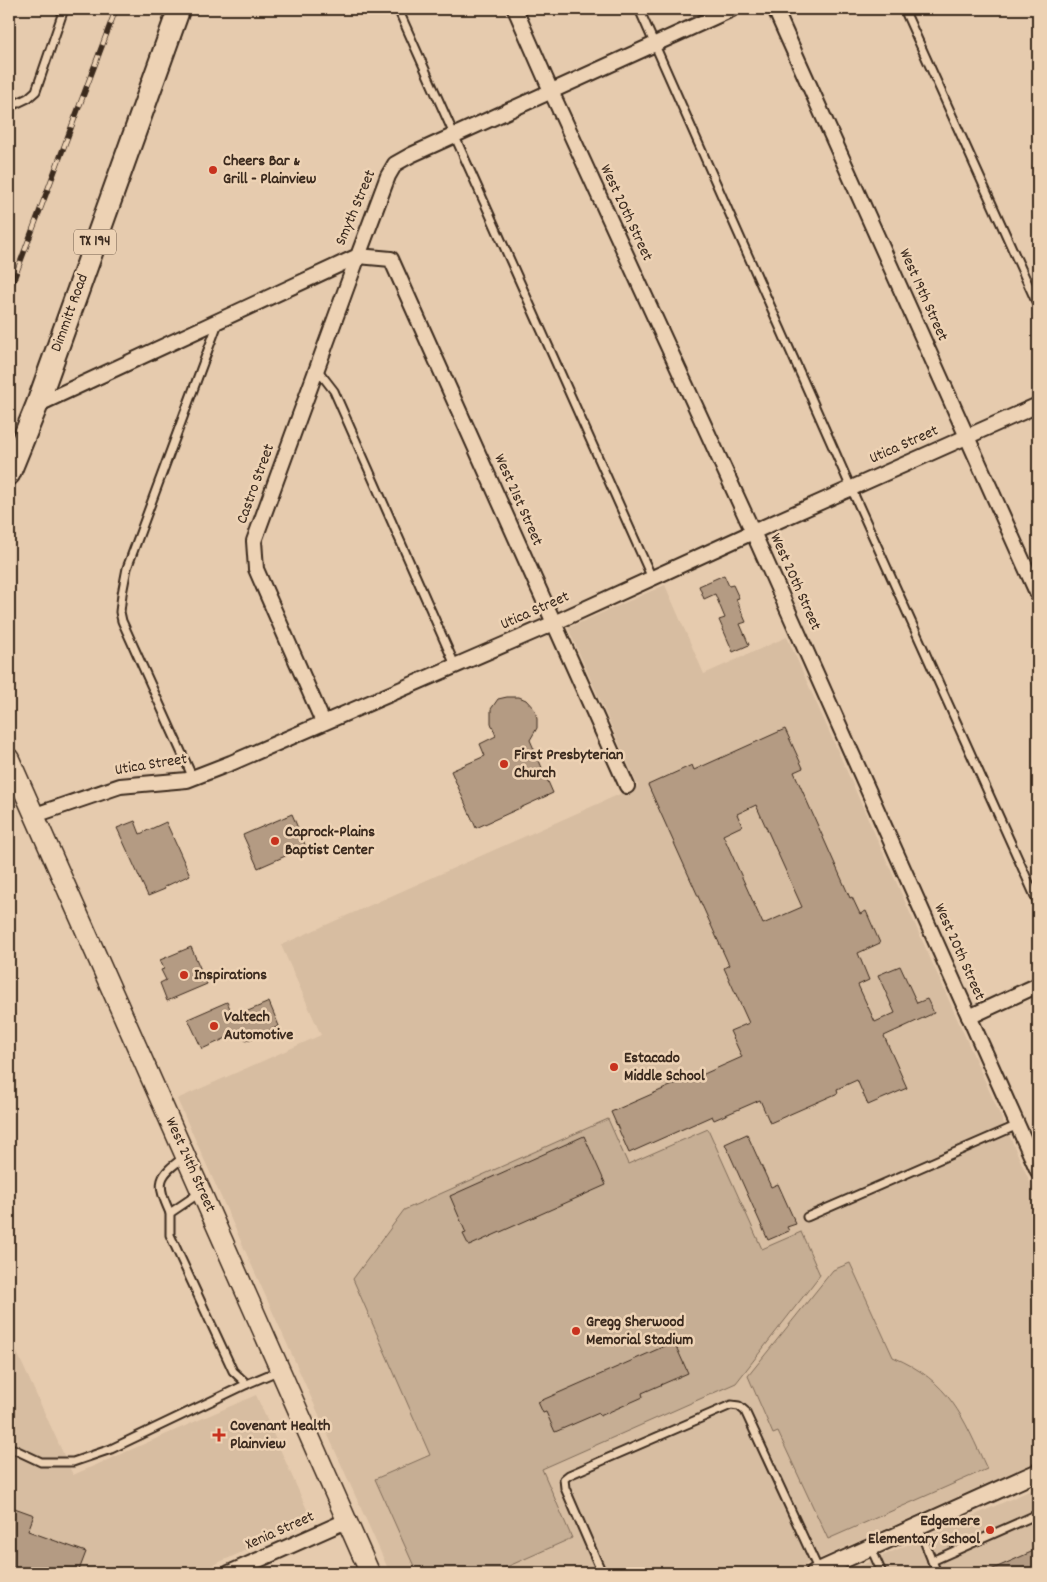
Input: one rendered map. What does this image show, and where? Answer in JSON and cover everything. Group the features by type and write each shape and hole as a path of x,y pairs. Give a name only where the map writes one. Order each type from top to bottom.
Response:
{"main road":[{"name":"Dimmitt Road","path":"9,474 36,405 179,9"},
{"name":"West 24th Street","path":"9,758 36,815 370,1573"}],"street":[{"name":"West 20th Street","path":"515,9 753,532 1038,1171"},
{"name":"Smyth Street","path":"36,405 358,256 388,176 395,164 551,90 732,9"},
{"name":"West 19th Street","path":"775,9 1038,595"},
{"name":"Castro Street","path":"323,722 256,569 254,541 358,256"},
{"name":"West 21st Street","path":"358,256 391,259 627,786"},
{"name":"Utica Street","path":"36,815 120,786 187,780 231,763 554,623 1038,405"},
{"path":"969,1017 1038,985"},
{"path":"816,1572 1038,1472"},
{"name":"Xenia Street","path":"229,1573 346,1521"}],"lane":[{"path":"9,107 28,98 36,91 64,9"},
{"path":"398,9 652,578"},
{"path":"639,9 851,488 1038,903"},
{"path":"904,9 1038,306"},
{"path":"193,778 122,621 120,612 126,568 219,320"},
{"path":"317,369 334,391 456,665"},
{"path":"807,1217 1018,1125"},
{"path":"186,1156 168,1168 160,1184 170,1213 170,1235 233,1371 247,1384"},
{"path":"170,1213 201,1191"},
{"path":"9,1447 41,1462 73,1462 111,1449 280,1370"},
{"path":"602,1573 565,1488 564,1479 569,1475 731,1405 739,1406 745,1411 816,1572"},
{"path":"932,1561 1038,1514"},
{"path":"918,1526 937,1573"},
{"path":"870,1548 882,1573"}],"shaded area":[{"name":"Estacado Middle School","path":"665,585 704,674 787,637 1038,1200 1038,1461 787,1573 390,1573 177,1099 321,1035 281,945 638,786 568,628"},
{"name":"Gregg Sherwood Memorial Stadium","path":"608,1119 628,1164 708,1129 762,1249 801,1232 820,1275 736,1383 542,1469 572,1538 493,1573 417,1573 375,1479 430,1455 353,1279 404,1210"},
{"path":"850,1263 893,1357 928,1377 952,1402 962,1417 987,1469 828,1539 778,1432 773,1434 748,1376 833,1270"},
{"name":"Covenant Health Plainview","path":"9,1335 73,1475 256,1395 312,1521 195,1573 9,1573"},
{"name":"Edgemere Elementary School","path":"1038,1487 1038,1573 844,1573"}],"building":[{"path":"724,575 729,586 733,585 739,598 736,599 746,622 740,624 749,645 733,652 719,620 725,618 715,594 704,599 699,586"},
{"name":"First Presbyterian Church","path":"519,697 526,700 535,710 537,728 530,740 553,793 476,828 451,771 485,756 480,744 496,736 491,723 491,709 498,699"},
{"path":"785,729 803,768 794,772 850,898 852,897 860,914 866,911 880,943 858,953 869,980 858,985 875,1022 895,1013 878,975 900,966 917,1003 927,999 934,1013 884,1036 907,1088 868,1105 857,1080 837,1089 838,1093 770,1123 760,1100 714,1120 712,1116 629,1153 611,1112 742,1057 730,1031 749,1023 724,968 729,965 648,785 692,765 694,770","holes":["756,805 802,907 763,924 723,835 742,826 737,814"]},
{"name":"Caprock-Plains Baptist Center","path":"292,814 306,847 258,868 243,835"},
{"path":"135,821 140,834 166,822 190,875 148,896 117,828"},
{"name":"Inspirations","path":"191,947 207,984 167,1001 160,983 166,980 161,970 164,969 160,960"},
{"path":"227,1002 234,1017 269,1002 279,1026 246,1041 242,1031 202,1049 188,1019"},
{"path":"747,1134 771,1187 778,1184 796,1224 787,1227 789,1231 768,1240 725,1144"},
{"path":"584,1136 606,1185 469,1246 463,1234 466,1233 450,1196"},
{"path":"674,1342 688,1373 642,1393 643,1397 600,1416 599,1413 555,1432 546,1412 543,1413 538,1402"},
{"path":"9,1506 34,1515 28,1531 86,1552 78,1573 9,1573"},
{"path":"1038,1549 1038,1573 984,1573"}],"railway":[{"path":"9,292 116,9"}],"place":[{"name":"Cheers Bar & Grill - Plainview","path":"213,170"},
{"name":"First Presbyterian Church","path":"504,764"},
{"name":"Caprock-Plains Baptist Center","path":"275,841"},
{"name":"Inspirations","path":"184,975"},
{"name":"Valtech Automotive","path":"214,1026"},
{"name":"Estacado Middle School","path":"614,1067"},
{"name":"Gregg Sherwood Memorial Stadium","path":"576,1331"},
{"name":"Covenant Health Plainview","path":"219,1435"},
{"name":"Edgemere Elementary School","path":"990,1530"}]}
